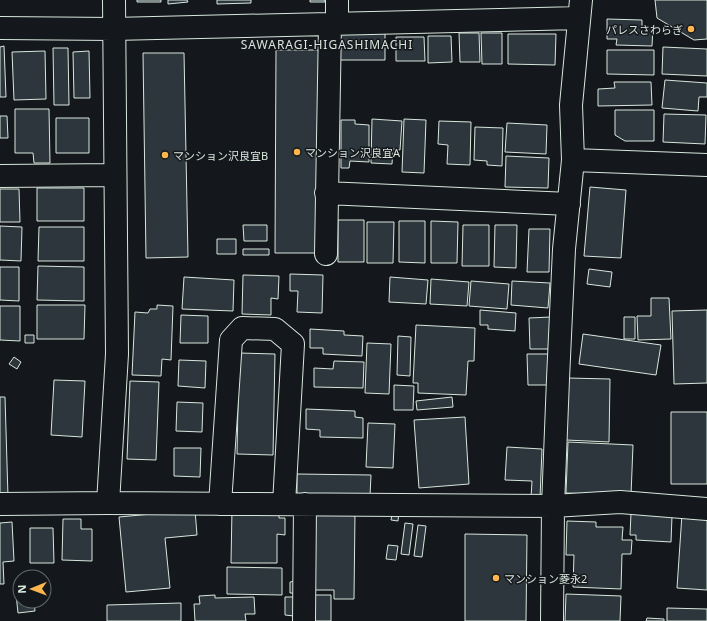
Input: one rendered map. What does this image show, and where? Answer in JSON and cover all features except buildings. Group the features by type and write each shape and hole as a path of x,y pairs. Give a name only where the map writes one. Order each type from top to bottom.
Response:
{"street":[{"path":"108,503 116,354 114,0"},
{"path":"326,254 326,193 333,24 337,0"},
{"path":"0,28 113,29 333,24 580,9 571,105 573,160 564,249 553,506 552,621"},
{"path":"573,160 707,165"},
{"path":"0,176 115,175"},
{"path":"326,193 569,204"},
{"path":"220,504 231,340 242,328 275,329 293,344 294,504 304,621"},
{"path":"0,504 108,503 553,506 620,502 707,509"}],"place":[{"name":"パレスさわらぎ","path":"691,29"},
{"name":"マンション沢良宜A","path":"297,152"},
{"name":"マンション沢良宜B","path":"165,155"},
{"name":"マンション菱永2","path":"496,578"}],"district":[{"name":"SAWARAGI-HIGASHIMACHI","path":"327,44"}]}
